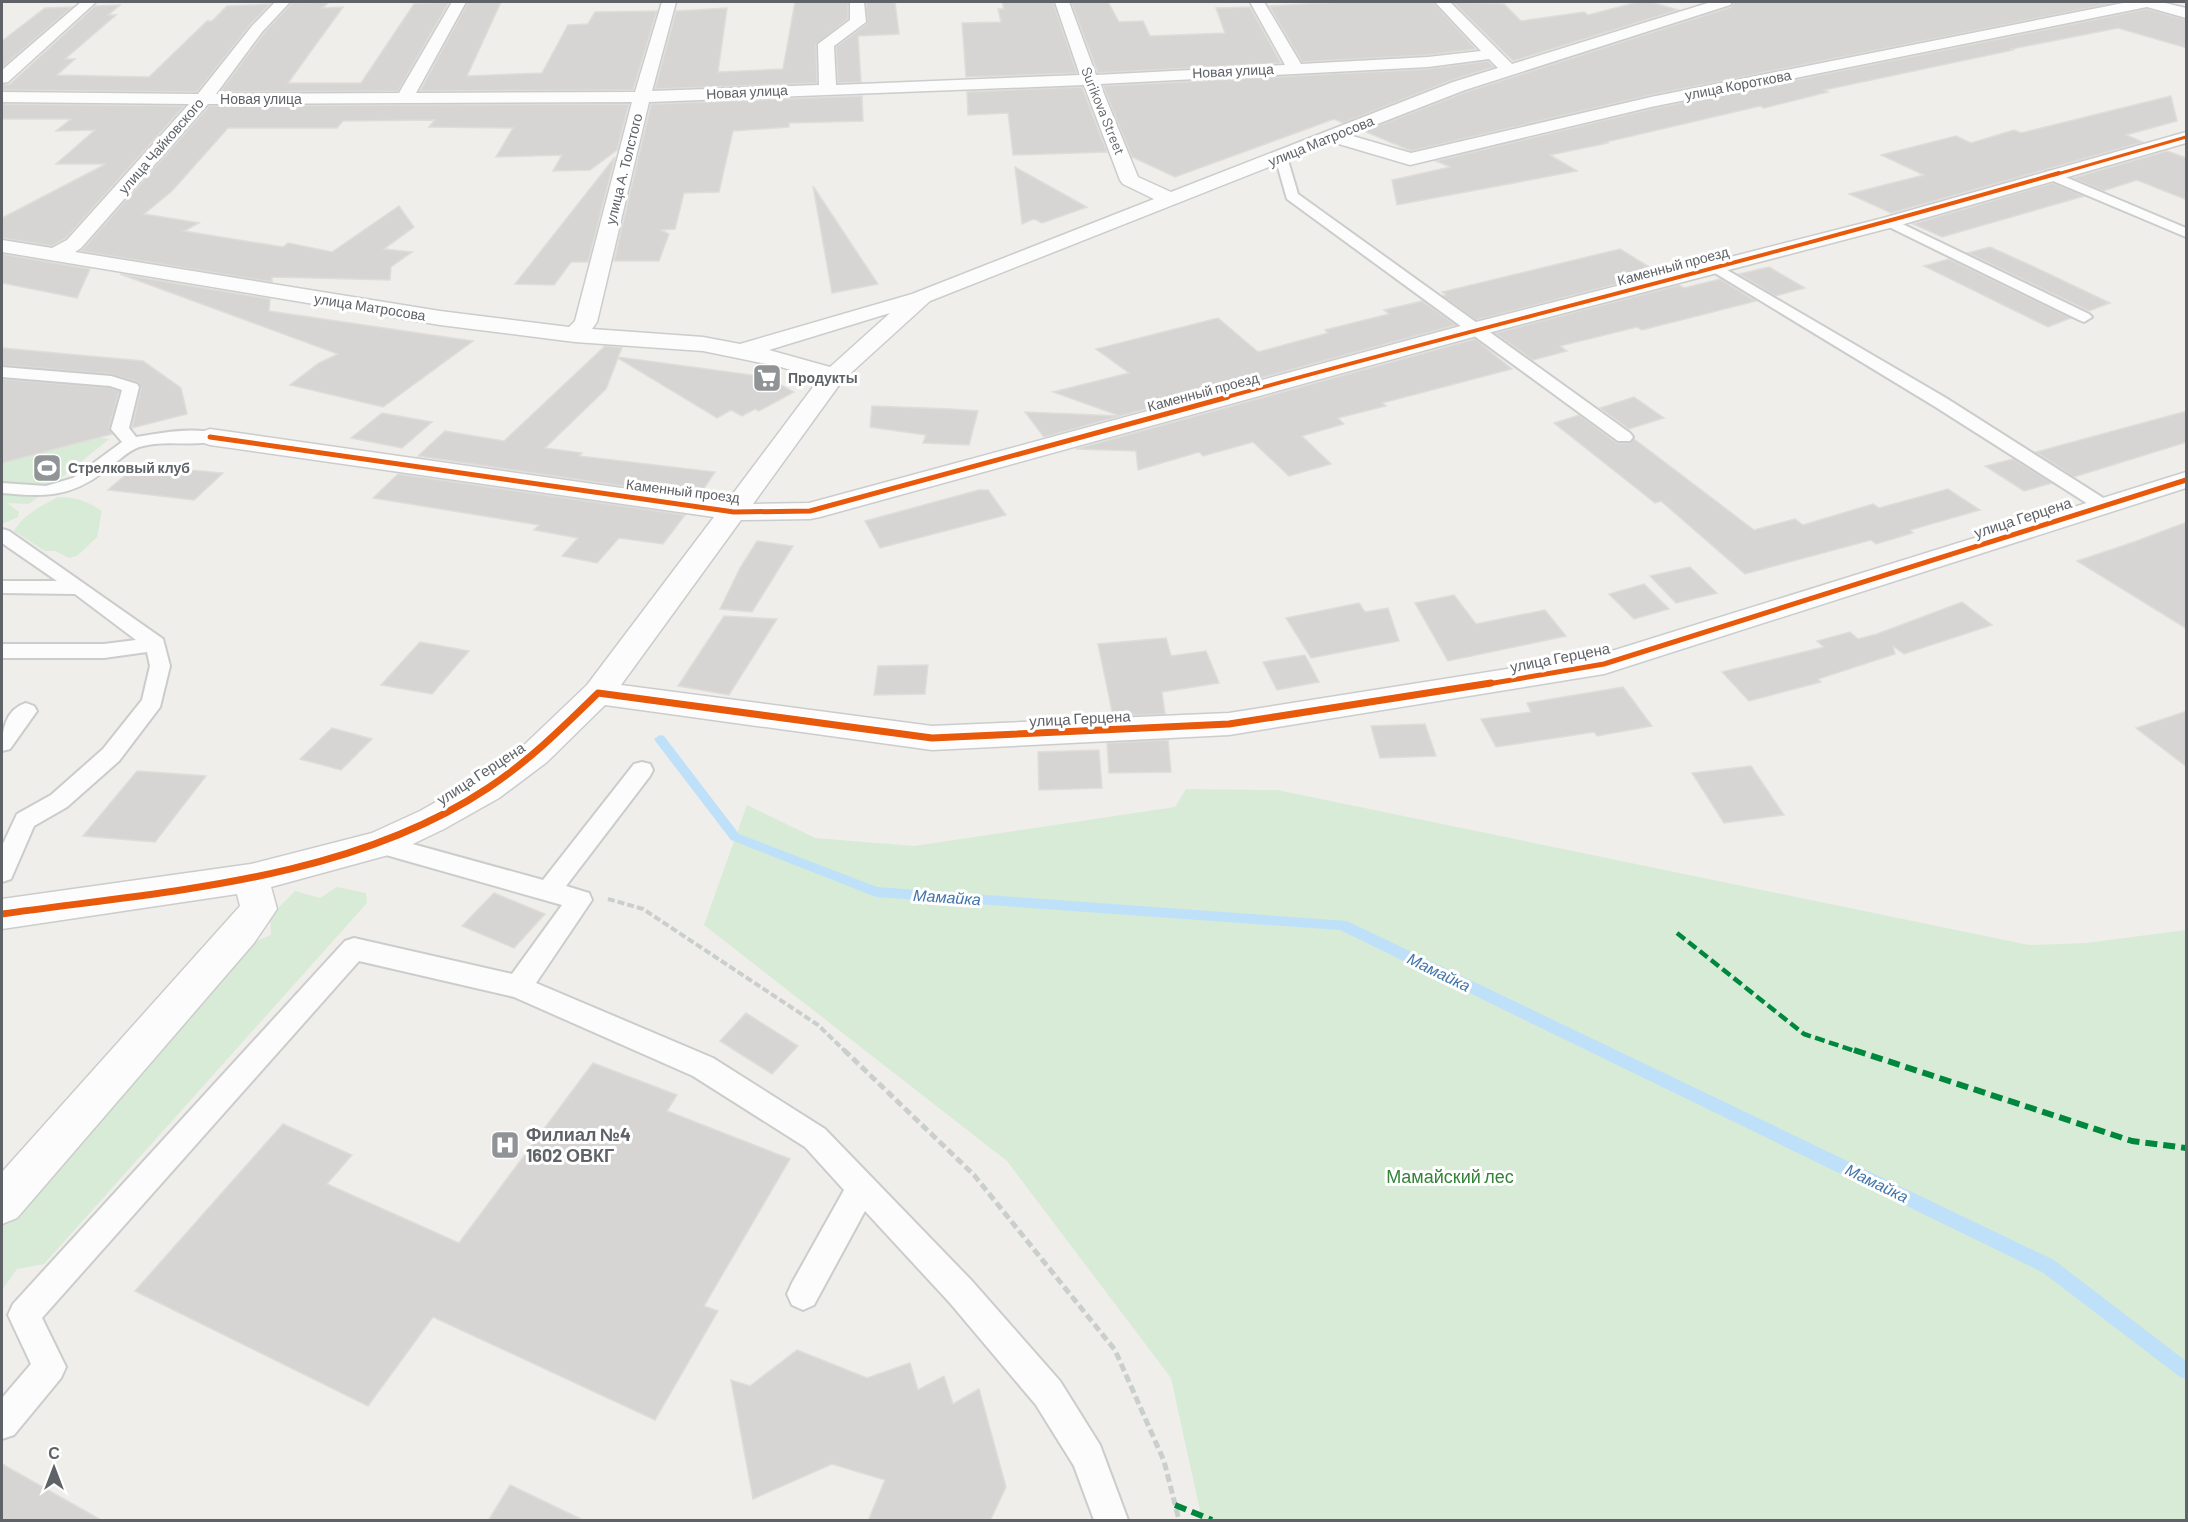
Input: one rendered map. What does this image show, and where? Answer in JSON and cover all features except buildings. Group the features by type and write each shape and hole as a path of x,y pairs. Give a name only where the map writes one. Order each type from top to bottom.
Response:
{"street":[{"path":"2,78 89,2"},
{"name":"улица Чайковского","path":"54,255 74,244 203,99 257,29 283,2"},
{"path":"404,99 459,2"},
{"name":"улица А. Толстого","path":"575,335 586,322 642,97 669,2"},
{"path":"828,89 826,44 858,22 857,2"},
{"name":"Surikova Street","path":"1062,2 1130,180 1168,198"},
{"path":"1257,2 1295,68"},
{"path":"1442,2 1510,70"},
{"name":"улица Матросова","path":"741,351 922,296 1459,86 1725,2"},
{"path":"2143,2 2187,13"},
{"name":"улица Короткова","path":"1332,136 1410,159 1651,102 2143,2"},
{"name":"Новая улица","path":"2,97 203,99 642,97 1090,80 1428,62 1492,54"},
{"name":"Каменный проезд","path":"210,437 734,512 810,511 1476,329 1890,222 2187,137"},
{"name":"улица Матросова","path":"2,246 440,318 575,335 703,344 787,360 834,376"},
{"name":"улица Матросова","path":"598,693 834,376 922,296"},
{"name":"улица Герцена","path":"2,914 251,878 380,844 432,820 487,789 535,754 598,693 932,738 1229,724 1419,696 1604,664 2187,480"},
{"path":"2,1203 242,932 259,909 251,878"}],"lane":[{"path":"1281,157 1292,196 1624,437"},
{"path":"2051,175 2187,233"},
{"path":"1890,222 2084,318"},
{"path":"1714,267 1940,402 2102,505"},
{"path":"2,372 111,381 130,387 127,408 120,429 132,443"},
{"path":"2,488 46,491 79,482 132,443 174,436 210,437"},
{"path":"2,535 80,588 156,644 160,666 152,702 111,755 59,801 25,820 10,833 2,872"},
{"path":"2,587 80,588"},
{"path":"2,651 104,651 156,644"},
{"path":"2,743 26,711"},
{"path":"551,886 642,770"},
{"path":"380,844 551,886 580,900 518,987"},
{"path":"2,1424 50,1367 24,1315 354,949 518,987 703,1066 815,1138 961,1292 1048,1393 1088,1457 1111,1521"},
{"path":"803,1294 862,1187"}],"path":[{"path":"551,886 643,909 819,1025 974,1175 1115,1350 1164,1461 1179,1521"}],"green space":[{"path":"2,402 59,406 75,434 109,439 29,504 7,503 19,512 18,517 2,524"},
{"path":"58,497 81,500 102,511 97,537 77,556 69,558 55,551 45,551 14,531 28,515"},
{"name":"Мамайский лес","path":"1186,789 1277,790 2029,945 2086,943 2186,930 2186,1520 1202,1520 1171,1378 1007,1161 704,925 747,805 815,838 914,846 1175,807"},
{"path":"337,887 366,893 367,903 44,1264 17,1269 2,1290 2,1226 247,945 271,935 270,916 295,891 320,898"}],"waterway":[{"name":"Мамайка","path":"660,739 735,837 876,892 1342,925 2048,1266 2186,1371"}],"marked path":[{"path":"1677,933 1804,1034 2132,1141 2186,1148"},
{"path":"1175,1505 1212,1520"}],"cycle path":[{"path":"210,437 734,512 810,511 1476,329 1890,222 2186,137"},
{"path":"2,914 251,878 380,844 432,820 487,789 535,754 598,693 932,738 1229,724 1604,664 2186,480"}],"place":[{"name":"Продукты","path":"767,378"},
{"name":"Стрелковый клуб","path":"47,468"},
{"name":"Филиал №4 1602 ОВКГ","path":"505,1145"}]}
